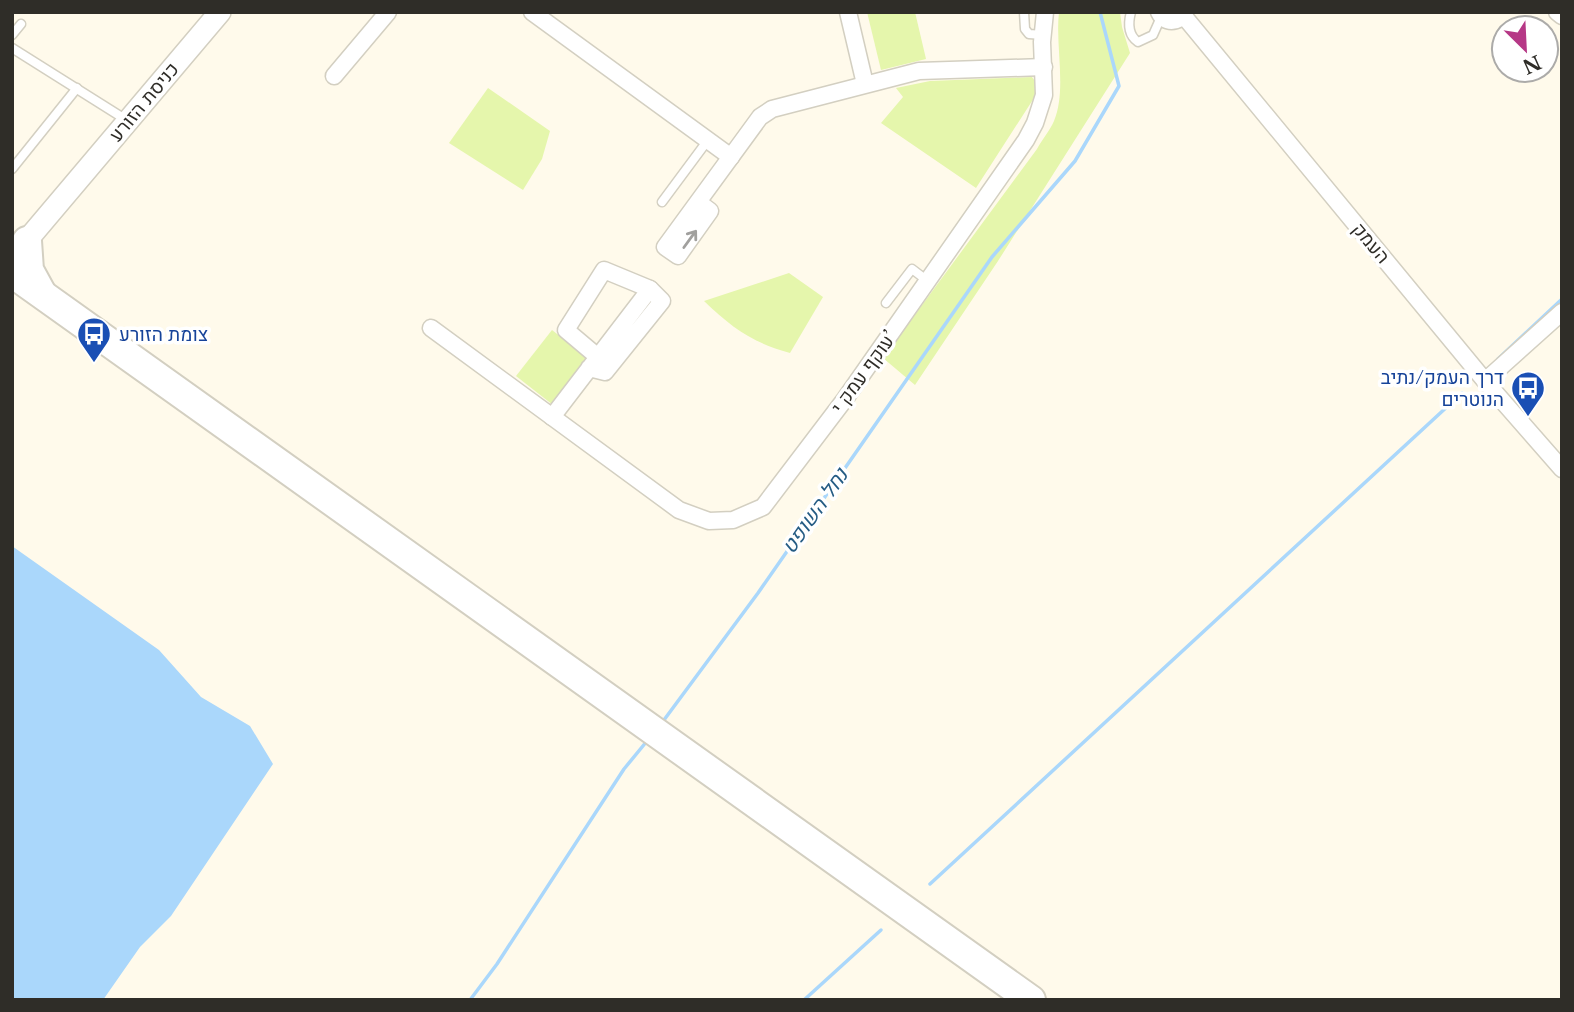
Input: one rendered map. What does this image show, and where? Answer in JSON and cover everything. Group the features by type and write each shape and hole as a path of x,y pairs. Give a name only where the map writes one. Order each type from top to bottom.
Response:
{"highway":[{"path":"17,246 25,248 29,270 45,297"},
{"path":"12,273 630,722 1031,1000"},
{"path":"12,296 630,722"},
{"path":"675,754 1009,1000"}],"street":[{"name":"כניסת הזורע","path":"17,246 68,192 220,12"},
{"path":"334,76 388,12"},
{"path":"532,12 731,157"},
{"path":"848,12 865,84"},
{"name":"עוקף עמק י’","path":"431,328 679,510 709,521 733,520 763,507 929,282 1026,140 1044,95 1045,12"},
{"path":"1557,12 1562,16"},
{"name":"העמק","path":"1160,15 1172,22 1184,14 1485,381 1562,468"},
{"path":"698,202 767,111 926,70 1044,67"},
{"path":"604,270 650,289 662,301 605,372 594,362 566,330 604,270"},
{"path":"1485,381 1562,312"},
{"path":"552,417 594,362"}],"lane":[{"path":"1024,12 1025,29 1029,34 1043,35"},
{"path":"1131,12 1130,31 1138,42 1153,36 1160,15"},
{"path":"12,35 21,24"},
{"path":"12,48 128,121"},
{"path":"12,169 77,88"},
{"path":"662,202 708,140"},
{"path":"886,303 912,269 929,282"}],"green space":[{"path":"867,12 915,12 926,59 881,70"},
{"path":"1059,12 1120,12 1130,53 998,261 915,385 883,358 1037,149 1052,124 1060,96"},
{"path":"1032,77 1037,84 1034,98 976,188 881,123 903,97 896,88 930,81"},
{"path":"488,88 550,131 542,159 523,190 449,143"},
{"path":"789,273 823,297 790,353 744,333 704,301"},
{"path":"552,330 589,359 553,405 516,376"}],"water":[{"path":"12,546 159,650 201,697 250,726 273,764 171,916 140,947 103,1000 12,1000"}],"waterway":[{"name":"נחל השופט","path":"661,724 758,593 992,257 1075,161 1119,86 1100,12"},
{"path":"1498,359 1562,299"},
{"path":"930,884 1462,393"},
{"name":"נחל השופט","path":"470,1000 497,964 624,769 647,741"},
{"path":"804,1000 881,930"}],"place":[{"name":"צומת הזורע","path":"94,364"},
{"name":"דרך העמק/נתיב הנוטרים","path":"1528,418"}]}
